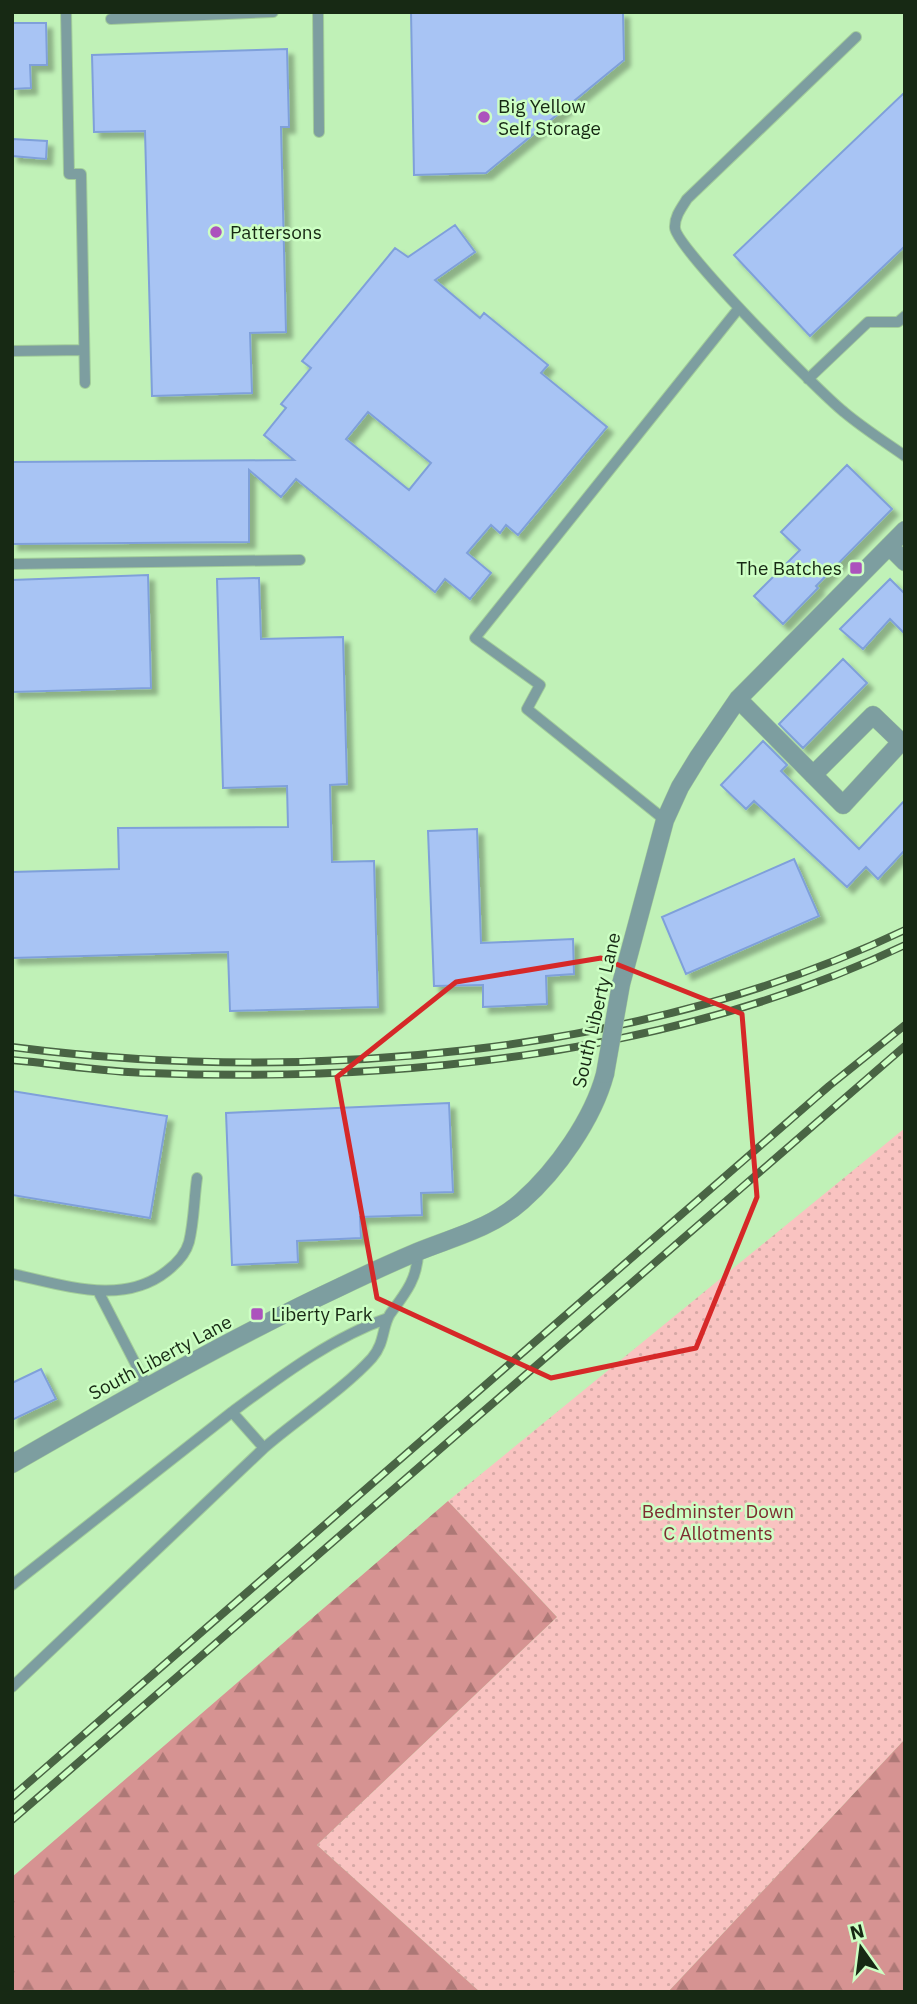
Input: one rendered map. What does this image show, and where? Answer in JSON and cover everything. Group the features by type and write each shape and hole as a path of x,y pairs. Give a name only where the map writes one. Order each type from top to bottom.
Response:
{"street":[{"name":"South Liberty Lane","path":"12,1464 147,1386 326,1294 418,1252 486,1226 521,1202 548,1175 591,1115 606,1074 621,984 665,820 680,787 738,699 905,530"},
{"path":"889,546 905,562"},
{"path":"738,699 813,775 844,806 901,742 873,715 813,775"}],"lane":[{"path":"66,12 69,174 81,174 85,383"},
{"path":"111,19 274,12"},
{"path":"318,12 320,132"},
{"path":"856,37 687,199 677,215 674,229 681,242 739,308 808,379 843,412 905,456"},
{"path":"665,820 527,709 540,685 475,638 739,308"},
{"path":"808,379 868,322 898,322 905,316"},
{"path":"12,351 84,350"},
{"path":"12,564 300,560"},
{"path":"12,1274 98,1291 124,1290 155,1281 176,1264 189,1244 197,1178"},
{"path":"12,1687 264,1447 372,1358 385,1338 388,1318 412,1283 418,1266 418,1252"},
{"path":"98,1291 147,1386"},
{"path":"12,1586 282,1374 364,1326 388,1318"},
{"path":"232,1412 264,1447"}],"highlighted area":[{"path":"601,958 742,1014 757,1197 696,1348 551,1378 377,1298 337,1077 456,982"}],"green space":[{"name":"Bedminster Down C Allotments","path":"905,1128 905,1739 668,1992 480,1992 317,1845 557,1617 448,1501"},
{"path":"448,1501 557,1617 317,1845 480,1992 12,1992 12,1877"},
{"path":"905,1739 905,1992 668,1992"}],"building":[{"name":"Big Yellow Self Storage","path":"411,12 623,12 624,60 486,173 414,175"},
{"path":"12,23 46,23 47,65 30,65 31,88 12,89"},
{"name":"Pattersons","path":"287,49 289,127 281,127 286,332 250,333 252,393 152,396 145,131 94,132 92,55"},
{"path":"905,92 905,246 810,336 734,255"},
{"path":"12,139 47,141 46,159 12,156"},
{"path":"455,225 475,252 435,280 480,318 484,313 548,365 541,373 607,427 518,535 506,525 500,533 491,525 467,553 491,573 470,599 445,579 435,592 296,479 281,497 249,470 249,542 12,544 12,462 294,460 264,435 286,408 281,404 311,368 302,361 395,248 408,257","holes":["368,412 431,463 409,490 346,439"]},
{"path":"847,465 892,509 816,586 818,588 783,624 754,596 800,550 781,532"},
{"path":"148,575 151,688 12,692 12,580"},
{"path":"259,578 261,639 343,637 347,784 330,785 332,862 374,861 378,1007 230,1011 228,952 12,958 12,872 119,869 118,828 288,827 287,786 223,788 217,579"},
{"path":"890,579 905,594 905,634 890,619 863,649 840,629"},
{"path":"843,659 867,683 803,748 779,724"},
{"path":"763,741 787,765 781,771 859,849 905,800 905,850 878,879 866,867 847,887 754,801 746,809 721,785"},
{"path":"477,829 481,943 573,939 574,974 546,976 547,1004 483,1007 483,985 434,986 428,831"},
{"path":"794,859 819,916 686,974 662,917"},
{"path":"12,1091 167,1116 150,1218 12,1195"},
{"path":"449,1103 453,1192 421,1193 422,1215 360,1217 361,1238 297,1241 298,1262 232,1265 226,1113"},
{"path":"41,1369 56,1399 12,1420 12,1383"}],"railway":[{"path":"12,1047 123,1058 236,1062 352,1060 467,1050 582,1033 694,1007 802,973 905,930"},
{"path":"12,1060 98,1070 244,1075 341,1073 438,1066 535,1054 631,1036 726,1012 817,982 905,945"},
{"path":"12,1797 829,1086 905,1025"},
{"path":"12,1820 905,1046"}],"place":[{"name":"Big Yellow Self Storage","path":"484,117"},
{"name":"Pattersons","path":"216,232"},
{"name":"The Batches","path":"856,568"},
{"name":"Liberty Park","path":"257,1314"}]}
